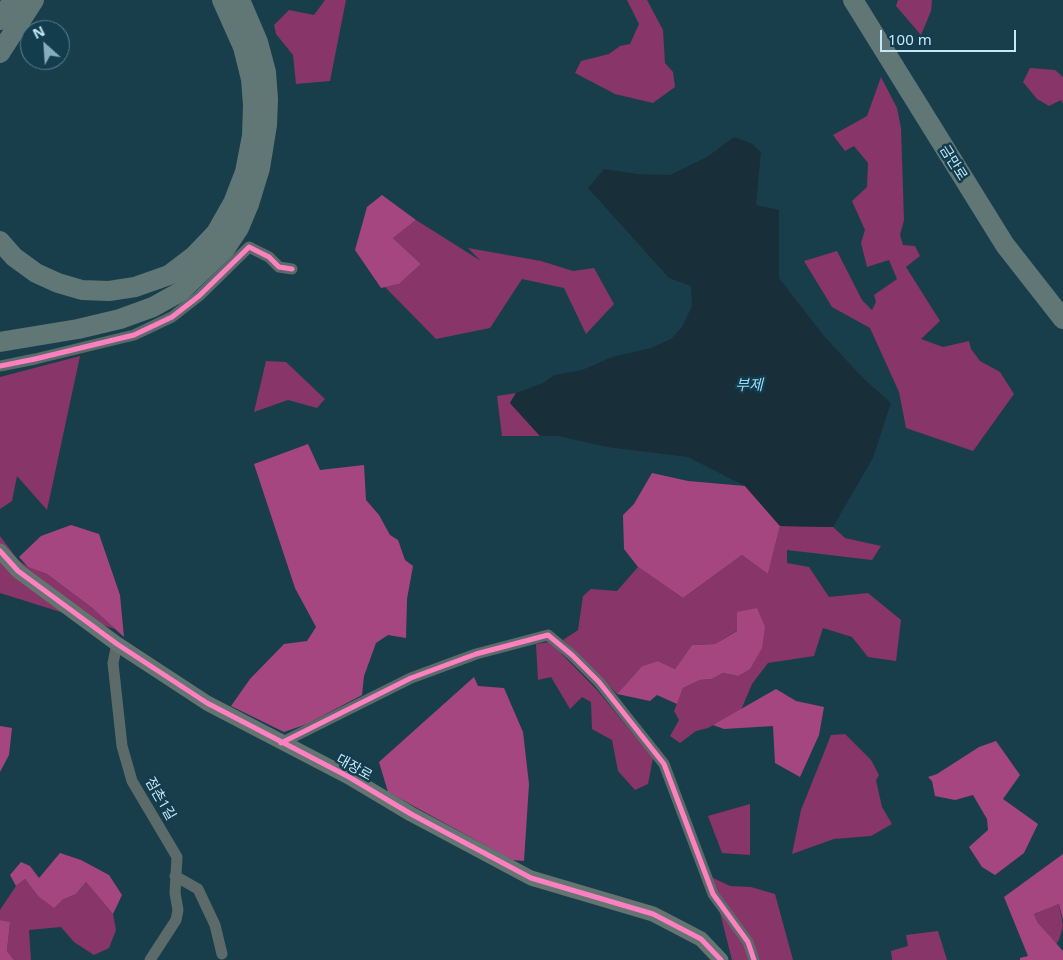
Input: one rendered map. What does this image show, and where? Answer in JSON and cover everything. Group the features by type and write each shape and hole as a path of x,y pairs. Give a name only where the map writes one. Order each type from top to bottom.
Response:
{"highway":[{"path":"0,20 13,0"},
{"path":"0,53 34,0"},
{"path":"0,241 14,257 36,273 58,283 82,290 110,291 135,287 169,275 194,256 216,233 233,202 244,172 252,136 253,105 251,79 243,46 222,0"},
{"path":"0,342 78,329 120,319 152,307 180,292 225,250 239,228 249,204 260,168 267,124 266,72 258,42 240,0"},
{"name":"금만로","path":"853,0 1005,245 1063,319"},
{"name":"금만로","path":"868,0 1017,239 1063,300"}],"street":[{"path":"0,366 35,360 134,335 172,317 199,296 249,247 270,257 279,267 292,269"},
{"name":"대장로","path":"0,551 18,571 117,644 207,703 349,777 411,814 531,878 653,914 701,939 721,960"},
{"path":"281,743 411,678 476,654 548,635 572,655 599,682 664,764 713,894 748,942 754,960"},
{"name":"점촌1길","path":"117,644 113,663 122,746 132,781 177,857 175,893 178,910 176,920 150,960"},
{"path":"176,876 198,889 215,925 222,954"}],"shaded area":[{"path":"325,0 346,0 330,81 296,84 293,55 276,34 274,25 289,10 314,15"},
{"path":"627,0 647,0 663,30 665,63 673,72 675,87 653,103 615,94 575,73 581,61 609,54 620,46 630,44 639,24"},
{"path":"898,0 932,0 931,11 921,35 896,6"},
{"path":"1030,68 1055,70 1063,77 1063,104 1061,100 1049,106 1037,99 1023,82"},
{"path":"881,77 897,108 901,128 904,220 900,235 903,245 915,246 920,256 906,267 940,321 921,339 943,347 969,341 971,349 980,361 1000,372 1014,394 973,451 906,428 899,392 870,328 832,307 804,261 837,251 862,300 872,310 876,302 874,295 897,279 889,260 867,267 861,243 865,230 852,201 867,187 868,163 854,146 845,151 833,135 867,116"},
{"path":"382,195 416,220 393,238 421,264 399,284 381,288 355,250 367,207"},
{"path":"416,220 481,261 468,248 541,261 573,271 594,268 614,304 586,334 564,288 522,279 490,328 436,339 385,287 399,284 421,264 393,238"},
{"path":"80,356 47,510 17,476 12,501 0,509 0,377"},
{"path":"266,361 286,362 325,399 317,408 288,400 254,412"},
{"path":"516,393 510,403 540,436 502,436 497,396"},
{"path":"308,444 320,470 364,465 366,500 379,515 390,535 398,540 405,560 413,566 407,599 406,638 388,635 376,643 364,676 362,695 307,724 284,732 231,706 250,679 284,644 307,641 316,627 295,588 254,464"},
{"path":"652,473 688,481 745,486 780,526 768,574 742,555 683,598 638,567 624,549 623,515 634,504"},
{"path":"71,525 99,534 120,595 124,637 91,607 47,574 28,567 19,557 41,536"},
{"path":"780,526 833,527 845,538 881,546 872,560 787,550 787,563 809,567 829,597 868,593 901,620 896,661 868,657 852,637 823,628 814,656 768,663 752,684 741,710 708,728 696,731 680,743 670,736 679,720 674,711 683,688 700,680 712,679 723,673 738,676 738,630 715,644 692,645 675,669 658,661 642,666 617,694 563,640 578,630 583,596 591,589 617,591 638,567 683,598 742,555 768,574"},
{"path":"0,536 18,560 28,567 47,574 91,607 115,629 0,593"},
{"path":"757,608 765,627 762,648 750,669 738,676 723,673 712,679 700,680 683,688 677,704 657,695 650,701 617,694 642,666 658,661 675,669 692,645 715,644 737,631 737,612"},
{"path":"550,642 597,690 653,758 648,784 635,790 618,771 612,740 592,729 591,702 582,697 570,709 551,677 538,680 536,644"},
{"path":"474,677 478,686 504,688 523,732 529,784 524,861 512,860 388,792 379,762"},
{"path":"776,689 796,701 824,707 819,735 800,777 775,763 773,726 724,729 713,725"},
{"path":"0,726 12,728 9,755 0,772"},
{"path":"845,734 871,760 879,775 876,780 882,807 892,824 871,836 834,839 792,854 801,810 831,735"},
{"path":"996,741 1020,775 1003,799 1038,824 1024,853 995,875 982,867 969,847 988,830 987,819 973,795 955,800 935,796 932,781 928,777 937,774 979,747"},
{"path":"750,804 750,855 722,853 708,816"},
{"path":"60,853 81,860 109,875 122,895 113,914 86,882 76,894 62,900 54,908 38,896 25,879 16,886 10,875 21,862 30,866 39,878"},
{"path":"1063,854 1063,920 1059,904 1034,914 1038,923 1063,951 1063,960 1020,960 1020,958 1028,956 1004,897"},
{"path":"711,877 730,886 751,887 775,894 793,960 732,960"},
{"path":"25,879 38,896 62,900 76,894 86,882 113,914 116,930 109,948 94,955 74,942 61,927 29,930 31,960 14,960 7,951 10,922 0,920 0,910 16,886"},
{"path":"1059,904 1063,926 1056,944 1038,923 1034,914"},
{"path":"0,920 10,922 7,951 14,960 0,960"},
{"path":"938,931 947,960 892,960 891,951 908,946 906,935"}],"water":[{"name":"부제","path":"734,137 751,143 761,152 756,205 779,210 779,278 824,336 863,378 891,403 873,458 833,527 780,526 745,486 688,457 607,447 558,436 540,436 510,403 516,393 543,383 554,375 582,370 612,357 651,348 671,339 682,327 692,306 691,286 669,278 588,188 604,169 638,174 670,175 707,157"}],"cycle path":[{"path":"0,366 134,335 172,317 199,296 249,247 269,257 279,267 292,269"},
{"path":"0,551 18,571 117,644 207,703 349,777 411,814 531,878 653,914 701,939 721,960"},
{"path":"281,743 411,678 476,654 548,635 572,655 599,682 664,764 713,894 748,942 754,960"}]}
